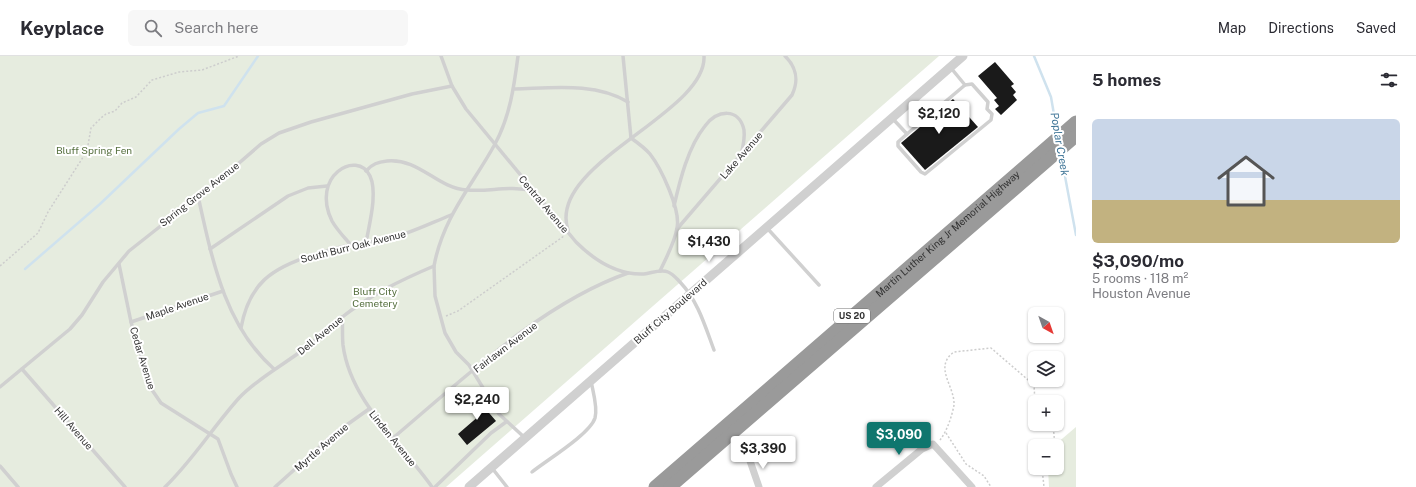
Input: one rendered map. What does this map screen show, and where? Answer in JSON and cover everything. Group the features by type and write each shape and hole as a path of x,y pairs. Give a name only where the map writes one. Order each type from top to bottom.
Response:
{"highway":[{"name":"Martin Luther King Jr Memorial Highway","path":"655,487 1049,145 1074,128"},
{"name":"Martin Luther King Jr Memorial Highway","path":"670,487 1047,160 1074,128"}],"street":[{"name":"Bluff City Boulevard","path":"469,487 963,56"},
{"path":"876,487 922,449 935,444 972,487"},
{"path":"749,458 759,487"}],"lane":[{"name":"Central Avenue","path":"441,56 452,86 463,105 569,233 591,256 610,267 629,273 644,274 660,271"},
{"path":"518,56 514,89 505,120 494,144 451,215 441,238 434,266 434,285 440,318 450,343 473,371 492,406 506,422 525,438"},
{"path":"623,56 631,138 645,149 658,166 674,206 678,222 677,229 660,271 672,274 690,293 714,350"},
{"path":"569,233 566,226 568,209 578,186 594,169 675,104 689,90 700,74 704,56"},
{"name":"Lake Avenue","path":"677,229 792,95 797,77 793,65 785,56"},
{"path":"950,67 965,85"},
{"path":"972,84 988,102 987,109 992,114 992,120 928,174 921,172 898,146 898,142 965,85 972,84"},
{"name":"Spring Grove Avenue","path":"0,387 63,336 76,323 102,282 136,243 198,196 261,144 279,134 312,122 412,94 452,86"},
{"path":"514,89 594,89 614,95 628,102"},
{"path":"674,206 687,163 696,142 705,125 716,115 721,113 731,114 742,125 744,135 741,156"},
{"path":"892,118 907,134"},
{"path":"366,171 374,163 406,162 446,184 466,190 519,187 534,191"},
{"path":"351,245 332,221 327,204 327,186 334,175 343,168 356,166 366,171 370,176 373,192 366,243"},
{"path":"210,249 288,196 308,188 327,186"},
{"path":"198,196 210,249 223,291 241,328 255,351 274,369"},
{"name":"South Burr Oak Avenue","path":"241,328 250,300 259,285 271,273 294,261 351,245 403,235 451,215"},
{"path":"766,227 819,285"},
{"name":"Cedar Avenue","path":"119,264 147,379 157,399 179,415 212,433 221,443 230,474 238,487"},
{"name":"Dell Avenue","path":"165,487 212,433 239,398 260,378 304,349 342,317 382,290 434,266"},
{"name":"Fairlawn Avenue","path":"393,438 473,371 510,342 558,308 602,284 629,273"},
{"name":"Maple Avenue","path":"132,322 223,291"},
{"name":"Linden Avenue","path":"342,317 343,344 347,362 369,409 432,487"},
{"name":"Hill Avenue","path":"22,369 125,487"},
{"path":"532,472 590,428 595,417 596,407 591,380"},
{"name":"Myrtle Avenue","path":"275,487 334,434 369,409"},
{"path":"435,487 496,429 506,422"},
{"path":"0,466 18,487"},
{"path":"492,468 508,487"}],"path":[{"path":"0,266 38,233 48,212 87,151 91,128 106,114 115,111 122,103 136,96 152,80 179,72 202,70 219,62 238,56"},
{"path":"440,318 458,311 569,233"},
{"path":"935,444 945,432 954,405 945,367 951,354 957,351 991,348 1034,385 1035,395"},
{"path":"945,432 966,464 984,476 991,487"},
{"path":"1043,475 1044,487"}],"green space":[{"name":"Bluff City Cemetery","path":"0,56 939,56 446,487 0,487"},
{"path":"1076,427 1076,487 1049,487 1048,475 1064,475 1064,439 1062,439"}],"building":[{"path":"995,62 1014,84 1011,86 1016,92 1013,95 1017,100 1001,115 995,109 999,106 994,100 997,98 978,76"},
{"path":"953,99 978,127 925,170 901,143"},
{"path":"471,392 496,421 467,445 458,434 480,415 465,398"}],"waterway":[{"path":"25,269 100,204 179,129 198,113 224,106 258,56"},
{"name":"Poplar Creek","path":"1034,56 1051,97 1057,132"},
{"name":"Poplar Creek","path":"1061,155 1076,235"}],"park label":[{"name":"Bluff Spring Fen","path":"94,150"}]}
